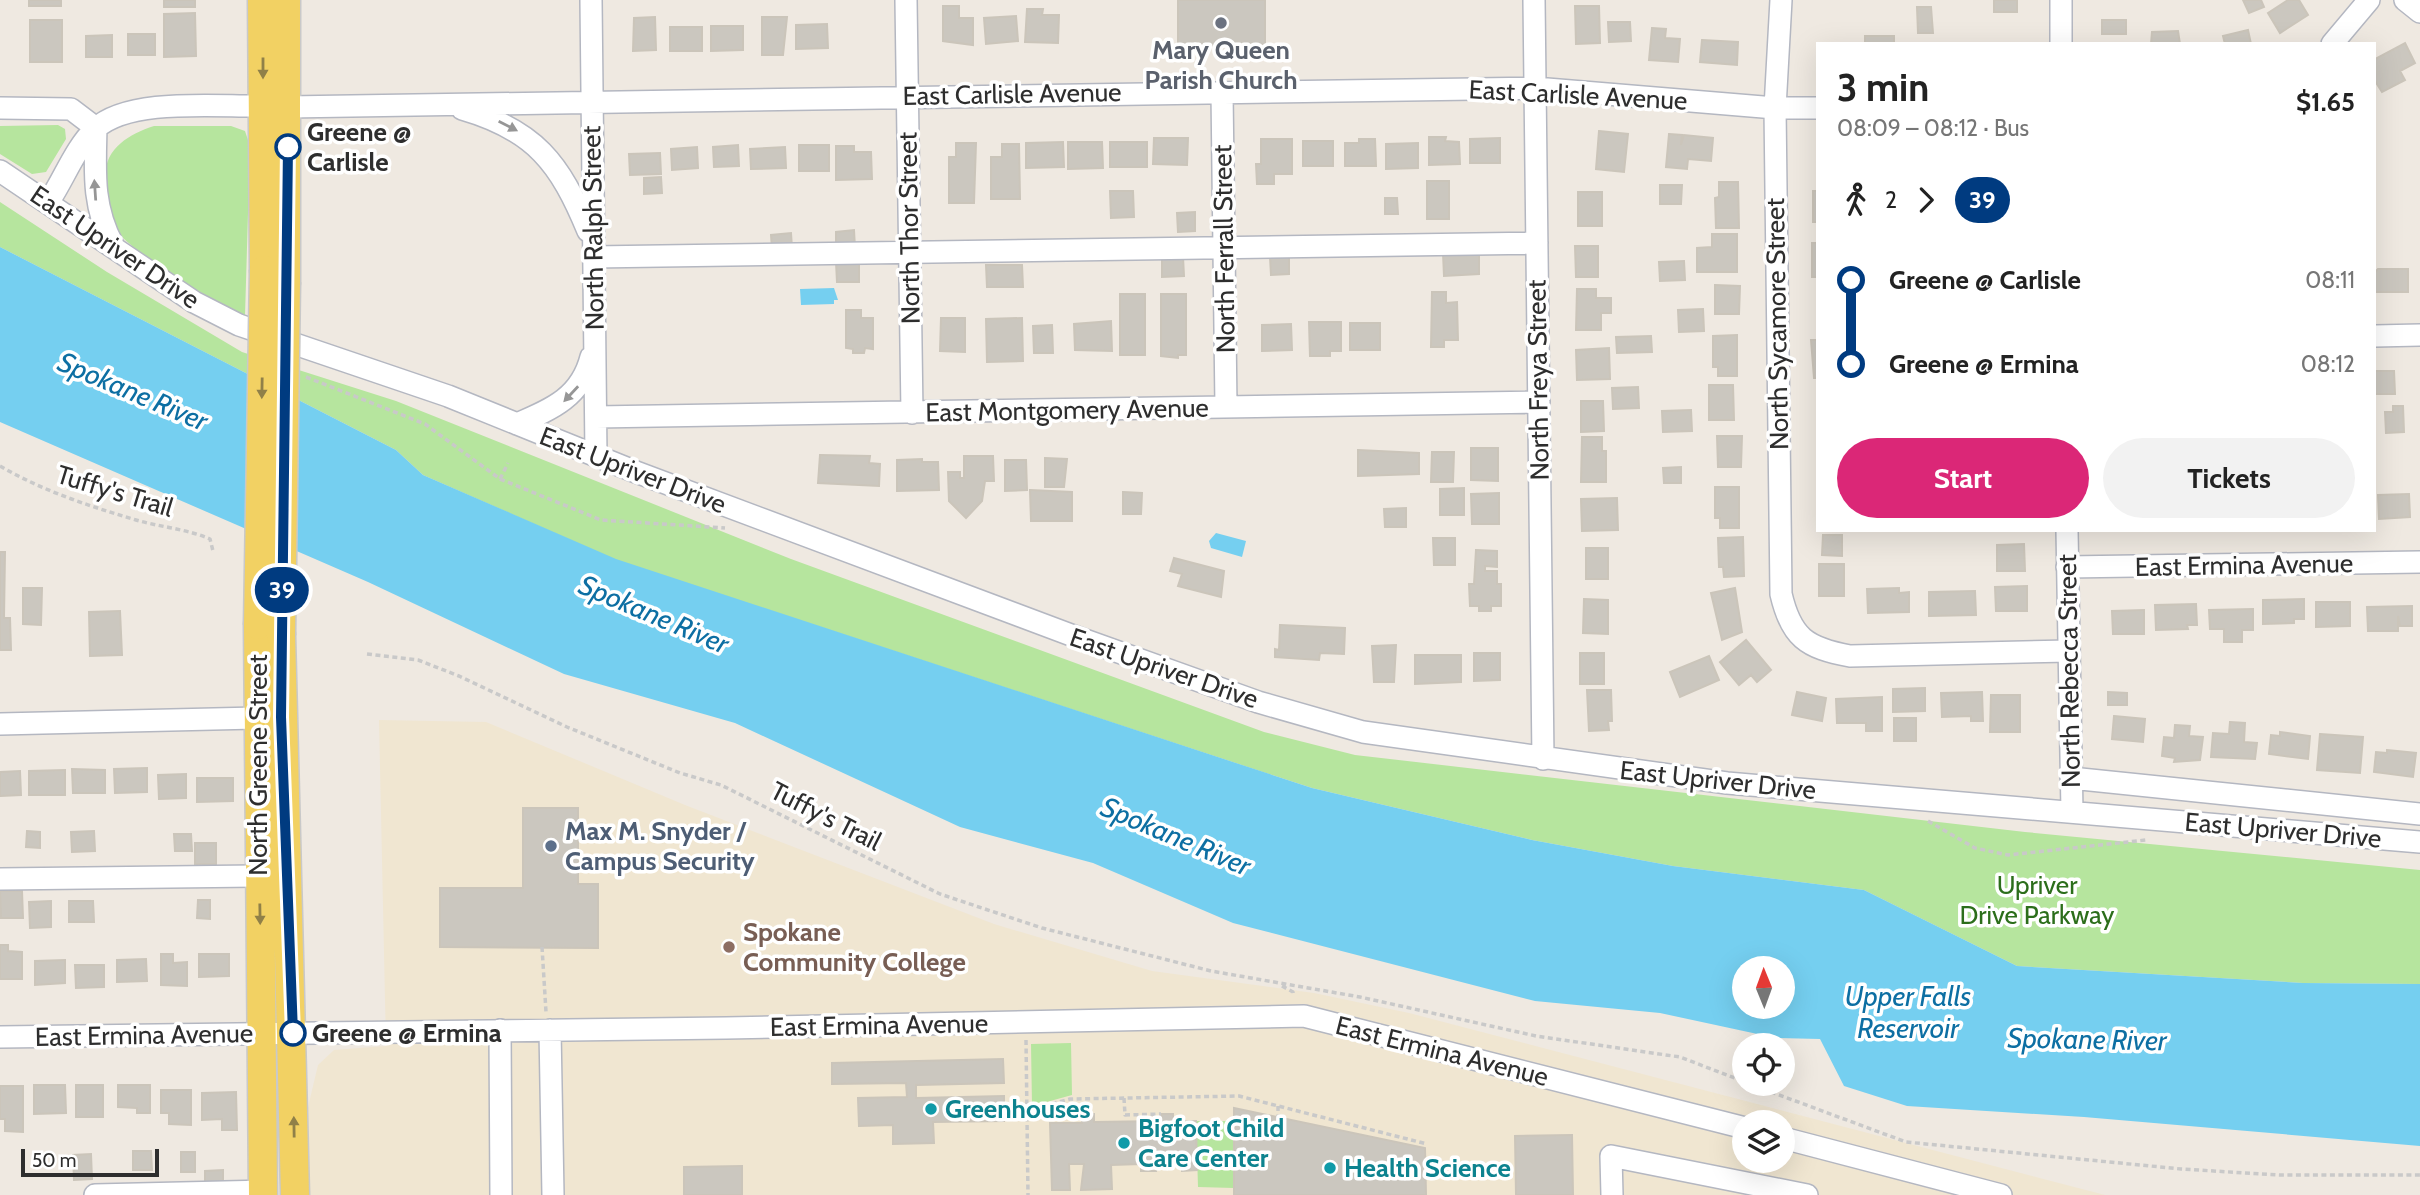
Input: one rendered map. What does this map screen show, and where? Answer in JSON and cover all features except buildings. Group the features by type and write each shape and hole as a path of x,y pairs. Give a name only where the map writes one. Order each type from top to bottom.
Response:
{"main road":[{"name":"North Greene Street","path":"262,0 276,107"},
{"name":"North Greene Street","path":"286,0 276,107 270,630 293,1033 295,1195"},
{"name":"North Greene Street","path":"264,1194 257,718 270,630"}],"street":[{"name":"North Ralph Street","path":"591,0 590,101 596,456"},
{"name":"North Thor Street","path":"906,0 912,413"},
{"name":"North Freya Street","path":"1534,0 1543,759"},
{"name":"North Sycamore Street","path":"1781,0 1775,108 1781,594 1787,621 1805,640 1825,651 1850,656 2069,652"},
{"path":"2060,0 2061,42"},
{"path":"2334,42 2369,0"},
{"path":"2405,0 2420,12"},
{"name":"East Carlisle Avenue","path":"96,128 114,117 135,110 1535,88 1775,108 1816,107"},
{"name":"North Ferrall Street","path":"1222,92 1226,407"},
{"path":"443,104 498,121 533,141 566,182 593,250 909,253 1537,243"},
{"path":"0,108 71,109 96,128"},
{"path":"49,201 96,128"},
{"path":"96,128 96,204 115,248"},
{"name":"East Upriver Drive","path":"0,171 49,201 194,302 224,319 448,396 880,565 1258,702 1363,732 1727,783 2420,842"},
{"path":"2376,336 2420,335"},
{"path":"517,424 559,405 573,393 590,361 594,338"},
{"name":"East Montgomery Avenue","path":"596,417 1539,402"},
{"name":"North Rebecca Street","path":"2067,532 2072,812"},
{"name":"East Ermina Avenue","path":"2067,567 2420,562"},
{"path":"0,724 257,718"},
{"name":"East Upriver Drive","path":"2071,778 2420,814"},
{"path":"0,879 259,876"},
{"name":"East Ermina Avenue","path":"0,1037 500,1030 548,1022 1304,1016 1732,1125"},
{"path":"548,1022 553,1195"},
{"path":"500,1030 501,1195"},
{"path":"1795,1141 2001,1195"},
{"path":"1612,1195 1611,1156 1754,1190 1807,1195"},
{"path":"95,1195 264,1194"}],"path":[{"path":"297,374 425,424 500,479 601,520 731,528"},
{"path":"500,479 508,463"},
{"name":"Tuffy's Trail","path":"0,466 42,490 138,521 200,535 210,539 213,551"},
{"name":"Tuffy's Trail","path":"368,654 418,660 580,732 680,773 721,785 940,894 1125,951 1360,997 1536,1036 1680,1057 1732,1077"},
{"path":"1916,815 1954,832 1975,848 2008,855 2154,840"},
{"path":"542,947 548,1022"},
{"path":"1026,1039 1028,1195"},
{"path":"1027,1110 1070,1099 1239,1096 1427,1144"},
{"name":"Tuffy's Trail","path":"1781,1096 1906,1142 2193,1170 2279,1175 2420,1175"},
{"path":"1124,1098 1125,1115 1161,1114"},
{"path":"1278,1106 1278,1118"}],"shaded area":[{"name":"Spokane Community College","path":"379,720 486,722 685,805 994,924 1152,971 1314,993 1409,1013 1780,1110 1732,1110 1732,1173 1795,1173 1795,1114 2105,1195 305,1195 304,1124 318,1065 334,1050 386,1046"}],"green space":[{"path":"58,125 65,129 66,139 46,172 32,174 0,154 0,126"},
{"path":"154,126 231,126 245,131 250,146 245,316 144,256 111,226 104,213 106,165 114,150 136,133"},
{"name":"Upriver Drive Parkway","path":"0,202 107,272 242,352 396,401 791,559 1264,732 1355,755 2025,832 2420,870 2420,984 2303,983 2017,966 1864,890 1673,866 1532,840 1312,788 616,560 423,475 396,450 0,247"},
{"path":"1071,1043 1072,1095 1032,1106 1031,1044"},
{"path":"1196,1121 1234,1121 1234,1188 1198,1187"}],"water":[{"name":"Upper Falls Reservoir","path":"0,247 396,450 423,475 616,559 1312,788 1532,840 1673,866 1864,890 2017,966 2303,983 2420,984 2420,1146 2084,1117 1907,1106 1844,1086 1820,1039 1795,1038 1795,1033 1753,1033 1660,1013 1535,1001 1233,923 1093,863 960,827 735,723 564,674 368,582 0,422"},
{"path":"834,288 838,300 834,300 834,304 801,305 800,289"},
{"path":"1216,533 1246,541 1242,557 1211,548 1209,541"}],"bus line":[{"name":"39","path":"288,147 281,717 293,1033"}],"place":[{"name":"Mary Queen Parish Church","path":"1221,23"},
{"name":"Greene @ Carlisle","path":"288,147"},
{"name":"Max M. Snyder / Campus Security","path":"551,846"},
{"name":"Spokane Community College","path":"729,947"},
{"name":"Greene @ Ermina","path":"293,1033"},
{"name":"Greenhouses","path":"931,1109"},
{"name":"Bigfoot Child Care Center","path":"1124,1143"},
{"name":"Health Science","path":"1330,1168"}],"water label":[{"name":"Spokane River","path":"133,391"},
{"name":"Spokane River","path":"654,614"},
{"name":"Spokane River","path":"1176,836"},
{"name":"Spokane River","path":"2087,1039"}]}
